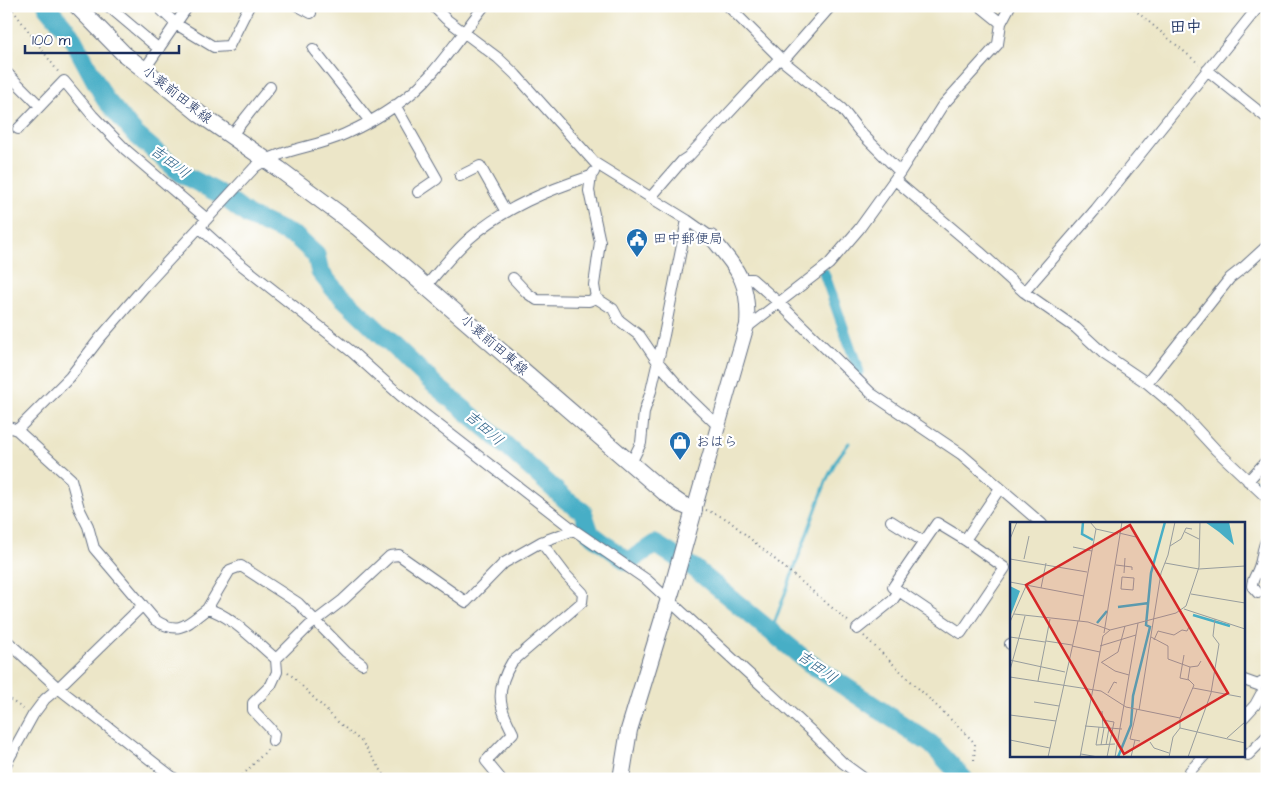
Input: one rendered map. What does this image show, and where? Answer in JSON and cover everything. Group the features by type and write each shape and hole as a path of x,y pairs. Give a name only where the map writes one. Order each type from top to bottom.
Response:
{"main road":[{"name":"小蓑前田東線","path":"77,6 124,54 201,114 357,227 665,492 681,504 694,507"},
{"path":"620,779 629,730 690,527 694,507"}],"street":[{"path":"108,6 159,48"},
{"path":"157,6 176,24 214,47 229,46 248,6"},
{"path":"144,70 188,6"},
{"path":"298,6 311,14"},
{"path":"433,6 446,19 498,58 516,75 556,117 577,144 599,165 711,237 742,279 747,296 746,328 694,507"},
{"path":"17,430 70,377 100,338 145,286 242,180 265,160 280,153 343,135 395,105 431,74 484,6"},
{"path":"728,6 781,60 842,109 897,176 980,252 1024,292 1076,328 1104,354 1147,383 1179,410 1267,498"},
{"path":"651,197 682,161 688,157 831,6"},
{"path":"980,6 1001,23"},
{"path":"746,328 829,264 859,229 897,176 942,106 998,44 1001,23 1010,6"},
{"path":"1024,292 1096,209 1259,6"},
{"path":"313,49 369,120"},
{"path":"1207,70 1267,118"},
{"path":"6,72 40,106"},
{"path":"18,129 64,81 93,116 126,150 209,218"},
{"path":"231,136 270,87"},
{"path":"395,105 437,179 418,192"},
{"path":"599,165 591,176 588,190 600,242 594,285 596,298 612,309 619,320 640,336 657,361 688,397 718,426"},
{"path":"460,176 480,166 506,212"},
{"path":"426,286 469,239 492,221 506,212 561,186 591,176"},
{"path":"631,463 641,443 644,412 651,391 687,220"},
{"path":"200,228 239,263 352,352 401,396 574,530 670,595 843,763 865,779"},
{"path":"1147,383 1230,278 1267,246"},
{"path":"513,278 527,293 538,300 588,301 596,298"},
{"path":"742,279 752,279 872,394 961,454 1040,522"},
{"path":"6,426 17,430 71,479 79,508 88,526 94,548 156,620 168,628 186,625 207,609 230,570 240,566 298,603 346,652 362,664"},
{"path":"1248,481 1267,460"},
{"path":"965,540 1000,488"},
{"path":"891,522 924,542"},
{"path":"937,523 1005,568 961,633 893,587 924,542 937,523"},
{"path":"276,659 390,556 399,555 466,602 504,563 542,542 574,530"},
{"path":"1258,593 1252,586 1252,581 1260,565 1261,553 1267,539"},
{"path":"502,779 486,761 512,733 501,706 502,686 506,672 512,662 582,602 583,593 566,575 542,542"},
{"path":"857,630 892,601 899,591"},
{"path":"6,764 33,716 45,699 142,605"},
{"path":"207,609 213,610 241,628 276,659 278,672 271,685 253,703 253,710 274,734 273,741"},
{"path":"6,640 58,688 175,779"},
{"path":"1246,681 1263,690 1255,705 1246,715"},
{"path":"1248,755 1267,736"},
{"path":"1187,778 1190,771 1202,758"}],"path":[{"path":"10,6 64,81"},
{"path":"1130,6 1207,70"},
{"path":"694,507 727,519 857,630 971,739 975,744 974,761"},
{"path":"276,659 339,723 362,742 387,779"},
{"path":"6,697 33,716"},
{"path":"239,779 267,750 273,741"}],"waterway":[{"name":"吉田川","path":"47,6 70,34 105,99 135,134 182,174 220,194 249,216 296,237 316,255 320,272 334,289 436,386 491,432 566,500 583,512 590,533 628,562 655,544 694,568 808,662 931,744 964,779"},
{"path":"824,273 859,372"},
{"path":"851,348 861,363"},
{"path":"771,632 827,479 837,459 849,443"},
{"path":"1256,480 1267,491"}],"place":[{"name":"田中郵便局","path":"637,258"},
{"name":"おはら","path":"680,461"}],"district":[{"name":"田中","path":"1186,27"}]}
